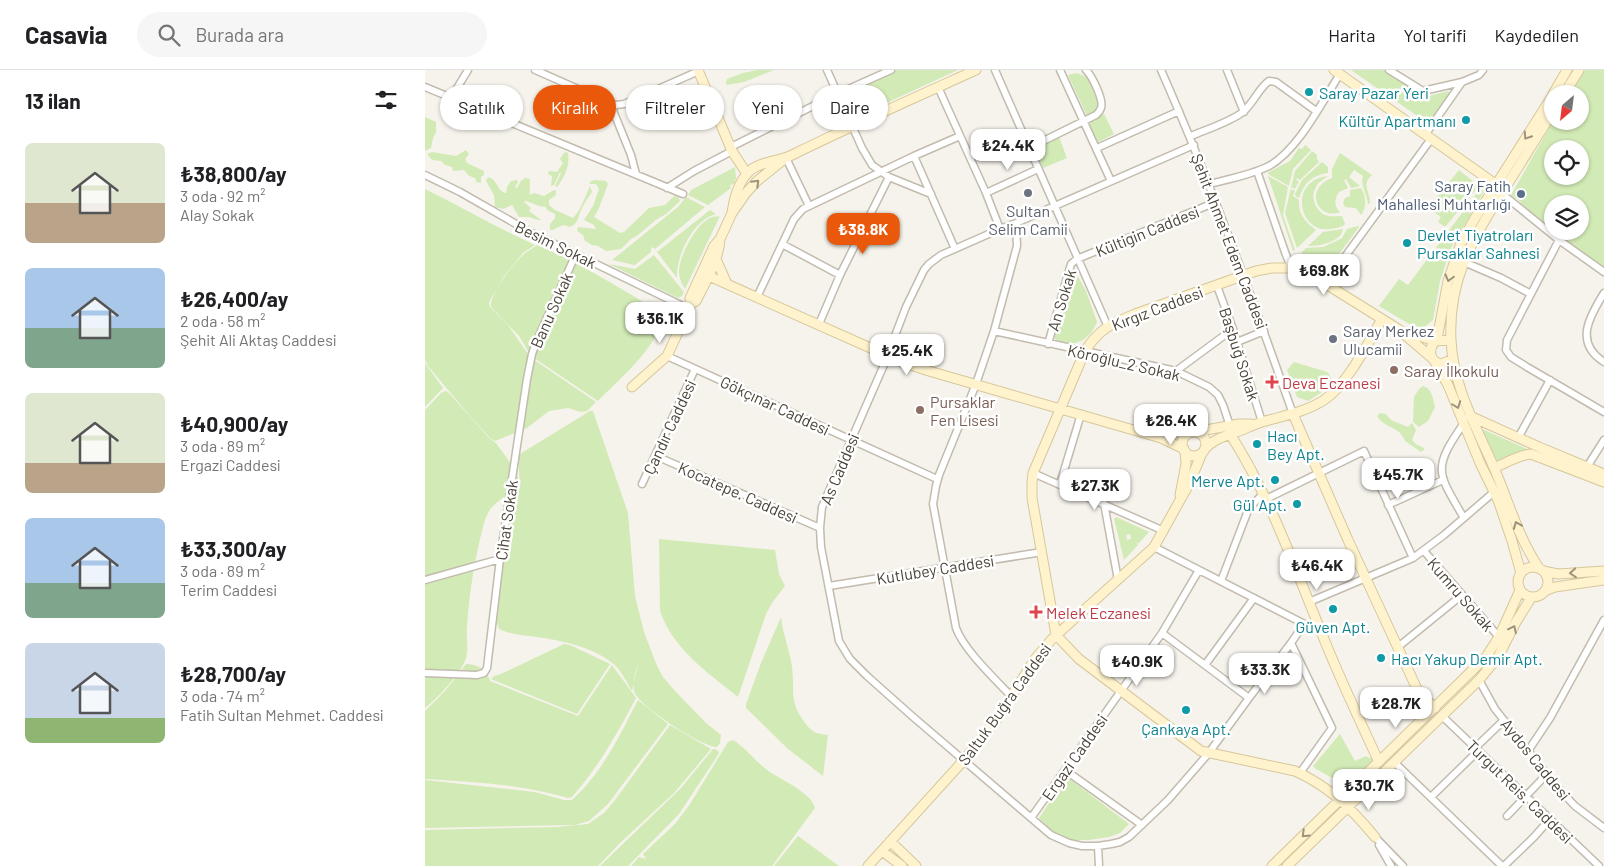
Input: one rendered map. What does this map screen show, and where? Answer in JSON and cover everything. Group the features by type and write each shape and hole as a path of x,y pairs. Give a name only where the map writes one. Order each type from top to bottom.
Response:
{"street":[{"path":"458,85 467,70"},
{"path":"535,70 569,85"},
{"path":"616,104 624,104 698,70 732,149 747,174"},
{"path":"827,70 833,85"},
{"path":"857,85 891,70"},
{"path":"888,110 976,70"},
{"path":"995,70 1108,327"},
{"path":"1029,148 1096,115 1102,103 1091,75 1086,70"},
{"name":"Şehit Ahmet Edem Caddesi","path":"1161,70 1191,136 1244,275 1293,414"},
{"path":"1227,70 1244,112"},
{"path":"1389,70 1423,91 1461,82 1479,75 1483,70"},
{"path":"1558,85 1567,70"},
{"path":"1570,85 1579,70"},
{"path":"1062,71 1111,181"},
{"path":"1209,184 1257,170 1283,156 1316,111 1337,72 1499,189 1544,227"},
{"path":"1191,136 1244,112 1267,81 1271,80 1316,111"},
{"path":"1325,284 1428,137 1461,82"},
{"path":"425,87 440,93"},
{"path":"938,87 986,192 1000,229"},
{"path":"667,188 732,149 812,107"},
{"path":"1521,573 1512,541 1467,419 1453,359 1451,315 1453,298 1464,262 1499,189 1544,110"},
{"path":"1097,148 1179,111"},
{"path":"616,120 631,155 635,174"},
{"path":"1544,125 1467,231 1456,254 1448,281 1436,340 1430,349 1433,360 1494,468 1529,553 1548,580 1547,590"},
{"path":"523,129 683,194"},
{"path":"631,388 667,356 690,307 691,298 719,250 720,240 732,213 737,192 747,174 762,164 786,158 845,130"},
{"path":"855,130 867,159 881,172 931,194"},
{"path":"757,297 794,219 803,209 960,136"},
{"name":"As Caddesi","path":"1194,145 955,249 929,264 919,278 906,306 887,356 822,507 821,547 839,641 850,659 867,676 1058,840 1082,846 1098,846 1120,842 1129,837 1168,800 1208,754 1304,624"},
{"path":"914,156 955,249"},
{"path":"786,158 809,206"},
{"path":"732,213 757,181 786,158"},
{"path":"986,192 1038,169"},
{"path":"1257,170 1292,270"},
{"name":"Besim Sokak","path":"425,175 460,192 530,232 690,307"},
{"path":"819,324 840,275 889,177"},
{"name":"Kültigin Caddesi","path":"1077,259 1216,202"},
{"path":"1012,697 959,636 933,504 937,480 977,384 994,331 1017,246 1016,223"},
{"path":"705,274 714,246 720,240"},
{"path":"1604,272 1559,240 1507,340 1506,350 1508,354 1527,367 1604,412"},
{"path":"782,244 840,275"},
{"name":"Banu Sokak","path":"529,366 537,340 576,254"},
{"path":"715,259 727,284"},
{"name":"An Sokak","path":"1048,344 1071,264 1077,259"},
{"path":"1464,262 1501,278 1531,294"},
{"name":"Kırgız Caddesi","path":"1056,635 1031,491 1033,473 1085,351 1097,334 1135,314 1244,275 1272,268 1292,270 1306,274 1325,284 1398,329 1433,360"},
{"path":"705,274 887,356 922,369 1161,438 1191,455 1203,451 1230,430"},
{"name":"Başbuğ Sokak","path":"1217,286 1233,329 1260,423"},
{"path":"1604,293 1589,321 1586,336 1590,350 1604,362"},
{"path":"1130,429 1159,433 1230,430 1293,414 1324,401 1336,390 1382,319"},
{"path":"1419,337 1432,332 1440,324"},
{"path":"1176,371 1233,329"},
{"name":"Kırgız Caddesi","path":"1398,329 1419,337 1436,340"},
{"name":"Köroğlu_2 Sokak","path":"994,331 1176,371 1209,387 1218,395 1223,404 1230,430"},
{"path":"1237,342 1264,331"},
{"path":"1436,340 1451,340"},
{"name":"Gökçınar Caddesi","path":"667,356 937,480"},
{"path":"1433,360 1441,364 1453,359"},
{"name":"Cihat Sokak","path":"425,673 477,675 484,673 487,668 500,559 529,366"},
{"name":"Çandır Caddesi","path":"642,484 695,369"},
{"path":"1518,438 1550,380"},
{"path":"1060,484 1081,414"},
{"path":"1293,414 1417,689 1435,708"},
{"path":"1467,419 1518,438 1585,470 1604,482"},
{"path":"1463,518 1443,480 1441,472 1442,460 1451,442 1467,419"},
{"path":"1230,430 1264,496 1321,633 1379,762"},
{"path":"1184,450 1182,444 1184,438 1193,432 1201,434 1205,439 1203,451"},
{"path":"1585,470 1604,440"},
{"name":"Saltuk Buğra Caddesi","path":"1179,500 1186,464 1184,450"},
{"name":"Saltuk Buğra Caddesi","path":"867,866 964,760 997,719 1035,659 1056,635 1154,546 1189,484 1203,451"},
{"path":"1221,581 1249,508 1264,496 1319,473 1364,451 1413,558"},
{"path":"1494,468 1531,454 1604,474"},
{"name":"Kocatepe. Caddesi","path":"655,456 820,528"},
{"path":"1033,473 1164,530"},
{"path":"1389,505 1443,480"},
{"path":"1309,602 1413,558 1424,551 1494,492"},
{"path":"1104,503 1118,580"},
{"path":"1154,546 1321,633"},
{"name":"Kumru Sokak","path":"1424,551 1499,637"},
{"name":"Kutlubey Caddesi","path":"829,586 1041,552"},
{"path":"425,580 500,559"},
{"path":"1604,571 1558,574 1529,568 1521,573 1518,577 1518,582 1520,590 1531,598 1539,596 1555,587 1604,580"},
{"name":"Ergazi Caddesi","path":"1031,818 1163,632 1199,570"},
{"path":"1287,866 1345,803 1379,762 1486,658 1499,637 1520,590"},
{"path":"1398,648 1462,595"},
{"path":"1205,665 1254,598"},
{"path":"1272,866 1394,762 1479,680 1499,657 1516,622 1531,598"},
{"path":"1529,751 1603,624"},
{"path":"1163,632 1249,698"},
{"path":"1056,635 1079,658 1201,751 1295,771 1325,787 1356,814 1403,866"},
{"path":"1291,644 1333,728 1300,773"},
{"name":"Aydos Caddesi","path":"1479,680 1495,709 1566,797 1604,828"},
{"name":"Turgut Reis. Caddesi","path":"1442,716 1599,866"},
{"path":"1431,797 1504,720"},
{"path":"1394,762 1503,866 1549,820"},
{"path":"1065,770 1142,825"},
{"path":"1507,816 1547,774"},
{"path":"1375,837 1391,866"},
{"path":"890,841 916,866"},
{"path":"1098,846 1099,866"},
{"path":"882,850 902,866"}],"green space":[{"path":"757,70 774,70 744,82 727,85 726,83 727,79"},
{"path":"890,70 958,70 888,102 888,85 852,85"},
{"path":"1351,70 1386,70 1429,96 1448,91 1452,96 1429,124"},
{"path":"1585,70 1604,70 1604,269 1566,240 1589,240 1589,195 1544,195 1544,224 1519,206 1521,202 1511,195 1548,130 1589,130 1589,85 1576,85"},
{"path":"1077,73 1087,77 1098,102 1095,111 1087,116 1068,75"},
{"path":"1104,114 1114,134 1098,142 1088,121"},
{"path":"425,117 436,122 436,132 431,148 425,151"},
{"path":"1059,137 1067,158 1043,168 1035,148"},
{"path":"1305,145 1311,150 1293,169 1289,186 1267,173 1290,161 1299,148 1302,149"},
{"path":"466,150 469,154 465,159 467,163 484,171 481,183 476,182 476,179 468,175 464,170 453,171 452,167 445,165 441,161 432,160 427,154 432,152 456,156"},
{"path":"1312,151 1317,155 1319,162 1300,180 1297,178 1296,180 1299,181 1295,189 1292,187 1291,190 1295,190 1293,196 1299,200 1303,217 1316,230 1297,248 1285,213 1295,171"},
{"path":"566,152 568,153 568,167 565,175 557,187 555,186 560,172 554,185 551,186 552,176 548,174 549,171 557,172 563,163 560,159"},
{"path":"1340,153 1372,175 1367,182 1370,203 1368,204 1363,186 1363,176 1354,170 1349,177 1360,186 1351,188 1346,179 1344,180 1348,188 1339,192 1336,200 1337,208 1340,212 1332,214 1320,208 1316,196 1318,189 1323,183 1332,178 1332,169"},
{"path":"1322,162 1328,167 1328,173 1317,176 1309,181 1303,188 1299,198 1296,197 1295,194 1302,180"},
{"path":"735,167 736,178 734,184 730,185 731,188 708,205 688,195 691,190"},
{"path":"1459,170 1479,186 1445,227 1438,222 1441,217 1428,208"},
{"path":"1268,176 1288,187 1283,215 1295,250 1293,251"},
{"path":"1328,176 1318,184 1314,191 1315,205 1325,215 1342,216 1345,224 1330,229 1323,229 1315,227 1309,222 1305,216 1302,201 1303,193 1307,186 1316,179"},
{"path":"488,177 494,180 501,190 506,193 511,181 517,180 518,182 515,187 517,188 525,178 530,179 529,195 534,193 544,196 554,190 556,195 549,200 549,205 555,210 573,218 581,207 590,186 592,192 583,205 575,224 570,227 563,225 550,230 550,224 555,218 555,214 547,210 546,207 524,202 531,208 529,211 541,220 538,220 529,217 519,217 512,205 503,209 495,207 494,195 486,181"},
{"path":"591,181 606,181 608,184 594,217 620,233 624,232 649,208 665,205 674,196 678,197 680,201 621,249 606,251 585,241 583,235 577,231 578,227 596,229 594,225 584,220 593,206 599,189 596,184 589,184"},
{"path":"1483,185 1486,188 1451,248 1440,281 1433,320 1426,326 1414,327 1379,306 1399,279 1408,285"},
{"path":"1361,188 1365,202 1361,215 1356,208 1345,207 1343,203 1345,198 1350,196 1350,190"},
{"path":"425,189 535,245 523,253 504,276 489,302 490,307 508,325 530,357 596,402 587,411 581,412 568,408 549,411 527,428 495,441 469,415 428,366 425,360"},
{"path":"686,197 705,207 655,249 653,247 651,252 636,264 612,260 678,207"},
{"path":"710,210 716,214 700,223 687,240 679,260 677,278 657,252"},
{"path":"720,216 685,289 679,276 682,256 690,240 701,225 712,217"},
{"path":"1358,226 1328,269 1301,253 1306,248 1323,247 1332,243 1342,238 1347,229"},
{"path":"1343,229 1334,240 1324,244 1308,246 1323,232"},
{"path":"537,245 615,285 660,312 663,319 652,342 644,353 598,401 531,356 519,336 491,307 494,294 514,264"},
{"path":"654,255 684,292 682,296 678,298 609,264 635,269"},
{"path":"1076,273 1086,291 1097,322 1090,334 1085,338 1068,344 1055,339 1054,335 1071,276"},
{"path":"1294,362 1327,372 1335,384 1308,401 1297,397 1287,370"},
{"path":"425,363 443,388 425,407"},
{"path":"1423,386 1430,391 1435,407 1428,421 1419,427 1413,422 1414,397"},
{"path":"445,391 496,443 515,469 518,483 513,491 491,508 484,523 471,588 467,651 464,664 449,685 425,708 425,410"},
{"path":"590,411 593,411 628,513 635,596 644,632 663,677 706,723 721,735 720,743 717,747 685,733 646,706 634,691 634,683 632,691 615,665 588,649 568,643 513,634 499,629 497,623 498,562 520,486 518,458 520,454"},
{"path":"1380,413 1386,414 1391,420 1408,427 1412,423 1416,430 1412,440 1424,448 1424,450 1421,452 1405,441 1400,433 1380,420 1377,416"},
{"path":"1482,429 1527,449 1495,461"},
{"path":"1116,517 1149,532 1138,544 1134,541 1138,545 1124,560 1114,519","holes":["1130,534 1131,539 1127,540 1126,535"]},
{"path":"659,539 775,550 779,574 785,586 766,614 738,697 692,659 673,637 666,625 660,611"},
{"path":"781,617 791,661 793,695 796,707 808,727 816,733 828,735 823,776 788,749 746,708 761,663"},
{"path":"564,644 610,664 577,714 491,679 494,676"},
{"path":"466,664 481,668 487,673 490,681 578,716 612,665 636,698 591,774 572,797 568,798 551,793 497,784 425,779 425,711 445,691"},
{"path":"638,700 668,724 608,804 589,821 575,825 425,828 425,780 535,792 564,800 572,800 601,766"},
{"path":"670,725 711,749 674,793 598,866 425,866 425,830 557,827 588,824 604,813 615,800"},
{"path":"1340,734 1355,761 1366,756 1369,758 1374,757 1375,759 1360,775 1348,781 1335,779 1313,766"},
{"path":"733,740 771,773 801,791 813,802 815,808 772,866 631,866 639,857 646,859 643,854 675,824 690,804 728,742"},
{"path":"713,749 719,752 718,755 679,814 628,866 600,866 681,788"},
{"path":"1067,777 1129,824 1120,833 1089,840 1068,840 1056,834 1039,818"},
{"path":"798,836 839,866 774,866"}],"place":[{"name":"Saray Pazar Yeri","path":"1309,92"},
{"name":"Kültür Apartmanı","path":"1466,120"},
{"name":"Sultan Selim Camii","path":"1028,193"},
{"name":"Saray Fatih Mahallesi Muhtarlığı","path":"1521,194"},
{"name":"Devlet Tiyatroları Pursaklar Sahnesi","path":"1407,243"},
{"name":"Saray Merkez Ulucamii","path":"1333,339"},
{"name":"Saray İlkokulu","path":"1394,370"},
{"name":"Deva Eczanesi","path":"1272,382"},
{"name":"Pursaklar Fen Lisesi","path":"920,410"},
{"name":"Hacı Bey Apt.","path":"1257,444"},
{"name":"Merve Apt.","path":"1275,480"},
{"name":"Gül Apt.","path":"1297,504"},
{"name":"Güven Apt.","path":"1333,609"},
{"name":"Melek Eczanesi","path":"1036,612"},
{"name":"Hacı Yakup Demir Apt.","path":"1381,658"},
{"name":"Çankaya Apt.","path":"1186,710"}]}
